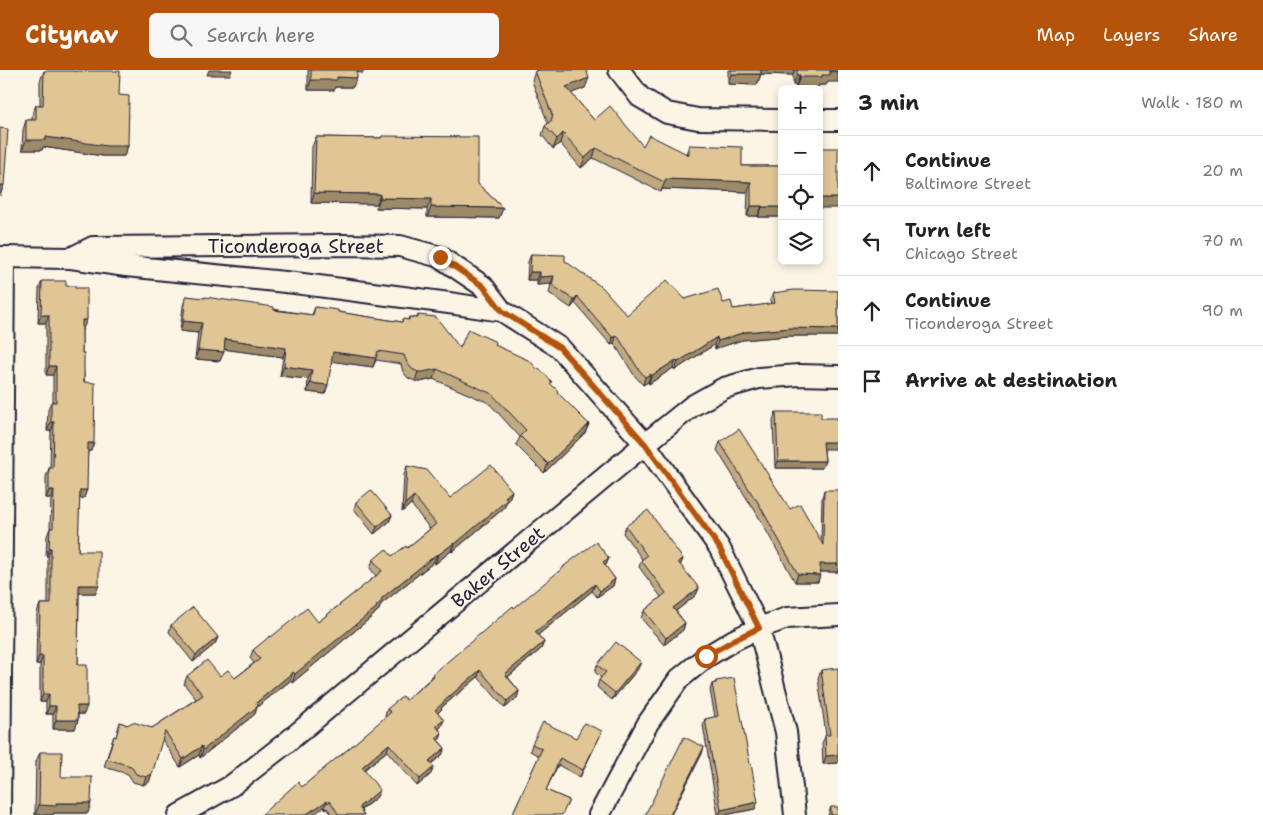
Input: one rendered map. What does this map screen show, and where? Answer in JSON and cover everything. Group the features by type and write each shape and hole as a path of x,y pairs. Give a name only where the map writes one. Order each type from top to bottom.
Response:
{"street":[{"path":"619,70 640,97 667,112 698,119 778,120"},
{"path":"823,120 838,120"},
{"name":"Ticonderoga Street","path":"71,258 93,247 400,246 440,257 483,286 502,311 560,348 645,444 719,547 759,628 786,732 794,815"},
{"path":"0,815 2,257"},
{"name":"Ticonderoga Street","path":"2,257 71,258 126,266 295,283 449,302 502,311"},
{"name":"Baker Street","path":"180,815 231,786 286,743 692,406 724,388 759,378 799,375 838,376"},
{"path":"599,815 648,723 679,679 706,656 759,628 787,618 838,615"}],"building":[{"path":"311,70 357,70 357,78 337,77 337,80 311,80"},
{"path":"586,70 589,78 566,87 594,120 610,106 643,146 649,135 689,155 689,145 742,147 742,166 778,166 778,207 751,206 751,182 666,179 664,182 596,148 585,158 563,133 557,139 545,126 553,117 535,71"},
{"path":"731,70 761,70 761,74 731,74"},
{"path":"797,70 838,70 838,72 830,71 830,75 822,75 822,77 800,77 800,75 797,75"},
{"path":"44,71 120,71 119,95 129,96 128,146 107,146 46,137 46,140 26,140 26,120 36,120 36,105 43,105"},
{"path":"0,128 8,129 4,185 0,185"},
{"path":"382,136 478,137 478,184 503,208 431,207 431,199 380,198 380,194 314,193 316,137 381,138"},
{"path":"823,148 838,148 838,198 823,198"},
{"path":"531,254 565,255 565,261 603,288 627,315 667,280 685,299 718,289 723,303 731,301 733,309 775,303 773,293 794,290 838,291 838,329 791,328 745,332 718,341 717,337 678,362 676,360 651,376 651,374 645,377 617,335 613,338 577,296 574,300 552,285 554,276 540,277 540,272 530,272"},
{"path":"42,281 66,281 66,286 87,288 87,320 82,320 84,382 95,383 94,443 88,443 87,490 80,490 78,551 99,551 99,585 79,585 78,665 87,665 87,706 77,706 78,720 56,720 56,706 49,706 49,694 43,694 43,656 39,656 40,604 51,604 51,548 49,548 50,528 53,528 54,490 49,490 49,468 53,468 54,422 51,422 51,402 56,402 56,366 49,366 49,315 41,315"},
{"path":"186,296 274,307 274,310 313,315 315,307 402,322 403,319 409,320 409,317 418,318 418,315 436,317 460,348 468,329 496,342 495,345 530,361 538,370 539,368 552,382 550,383 557,392 589,424 548,464 520,436 526,430 492,394 437,369 418,372 407,363 404,355 378,351 376,358 333,352 328,385 310,383 312,370 284,366 286,348 225,339 224,352 198,350 202,323 183,321"},
{"path":"776,412 821,412 821,418 838,418 838,442 823,442 825,461 778,461"},
{"path":"739,429 790,509 800,504 823,545 824,490 838,490 838,564 820,564 820,575 798,574 756,499 720,442"},
{"path":"491,465 512,491 505,497 507,500 455,544 437,554 388,593 381,599 382,601 377,607 295,674 293,672 256,703 258,706 203,750 202,746 183,759 165,731 152,774 146,777 136,774 131,766 107,759 120,722 127,725 133,722 152,728 203,695 187,676 207,660 220,676 228,670 235,678 260,659 253,650 270,636 307,608 318,622 382,571 373,560 386,549 392,556 406,546 407,548 436,524 414,496 405,504 407,466 427,470 450,498"},
{"path":"371,490 392,515 377,527 356,502"},
{"path":"648,510 683,559 678,562 699,588 673,608 685,623 666,638 644,611 666,593 641,560 647,556 626,526"},
{"path":"596,542 609,558 603,562 615,579 600,591 595,584 535,632 544,642 505,674 519,691 507,701 480,670 435,710 444,720 436,726 442,733 436,738 445,748 429,761 434,767 420,779 389,744 362,767 380,790 359,807 364,815 339,815 330,801 328,803 327,801 305,815 261,815 298,782 302,787 391,712 387,709 403,696 406,700 434,676 433,674 513,606 514,608"},
{"path":"193,607 218,637 196,655 171,625"},
{"path":"616,642 641,662 615,693 599,680 606,672 597,665"},
{"path":"838,668 838,755 826,756 825,735 830,735 821,670"},
{"path":"734,678 758,802 721,810 705,719 718,716 712,684 716,683 716,681"},
{"path":"543,722 576,738 584,723 602,731 583,770 560,758 546,790 569,800 562,815 512,815 542,749 532,744"},
{"path":"684,737 704,747 670,815 645,815"},
{"path":"40,752 62,752 61,777 92,777 91,803 56,803 56,806 39,805"},
{"path":"831,807 838,807 838,815 831,815"}],"route":[{"path":"440,257 483,286 502,311 560,348 645,444 719,547 759,628 706,656"}]}
